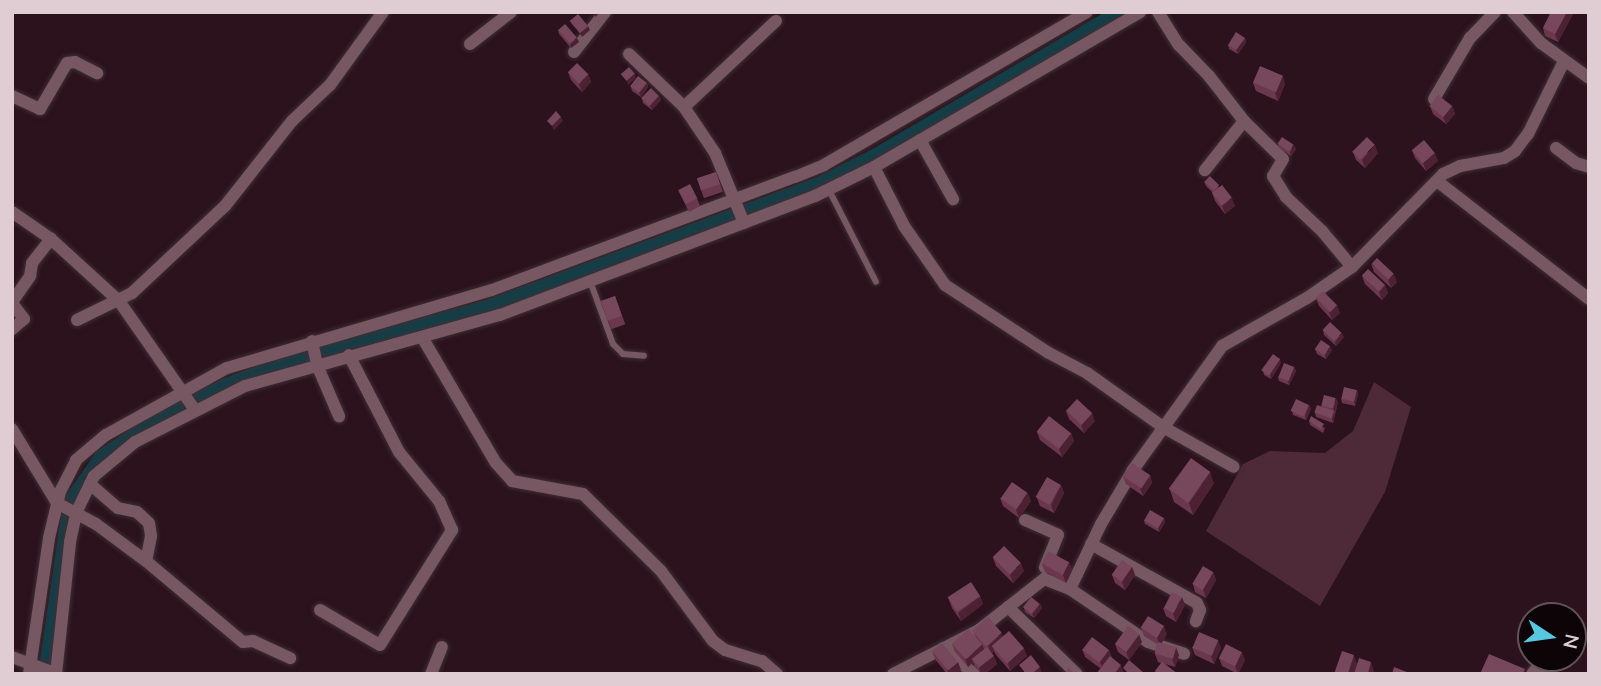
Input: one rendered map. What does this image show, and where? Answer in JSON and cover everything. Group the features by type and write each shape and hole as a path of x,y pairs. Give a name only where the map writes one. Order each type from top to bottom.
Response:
{"street":[{"path":"77,320 119,301 169,261 225,206 292,121 330,85 383,12"},
{"path":"470,44 511,12"},
{"path":"574,52 605,12"},
{"path":"32,669 76,460 91,446 189,400 245,386 314,352 349,355 372,335 422,337 590,279 740,212 1087,12"},
{"path":"12,657 32,669 55,673 69,542 67,508 104,465 227,368 314,352 372,335 493,292 740,212 828,190 874,167 1140,12"},
{"path":"1158,12 1179,45 1209,76 1244,121 1283,159 1273,176 1286,197 1322,232 1352,268"},
{"path":"1434,99 1470,38 1494,12"},
{"path":"1513,12 1541,43 1589,78"},
{"path":"684,107 776,21"},
{"path":"629,54 684,107 709,142 740,212"},
{"path":"1070,589 1107,513 1163,427 1223,346 1307,298 1352,268 1437,181 1460,166 1504,158 1516,151 1528,135 1564,61"},
{"path":"12,96 40,109 68,63 75,62 97,73"},
{"path":"1205,170 1244,121"},
{"path":"920,140 953,199"},
{"path":"1556,148 1576,163 1589,167"},
{"path":"874,167 904,226 945,285 1048,353 1087,373 1163,427 1234,467"},
{"path":"1437,181 1589,299"},
{"path":"12,212 51,239 119,301 189,400"},
{"path":"12,329 24,318 12,302 30,276 32,262 51,239"},
{"path":"493,292 499,312"},
{"path":"422,337 496,463 512,481 583,494 661,571 713,641 725,650 762,662 777,674"},
{"path":"314,352 339,416"},
{"path":"320,610 380,645 452,530 439,501 399,452 349,355"},
{"path":"12,429 67,508 146,561 243,642 253,641 290,658"},
{"path":"90,484 118,508 137,512 149,523 151,536 146,561"},
{"path":"893,674 979,629 1039,580 1058,535 1025,520"},
{"path":"1091,544 1196,603 1200,610 1196,621"},
{"path":"1039,580 1044,579 1070,589 1149,642 1184,654"},
{"path":"1008,607 1077,674"},
{"path":"431,674 442,647"},
{"path":"943,648 974,674"},
{"path":"1532,674 1536,669 1546,674"}],"lane":[{"path":"828,190 876,282"},
{"path":"590,279 613,345 623,354 644,356"}],"shaded area":[{"path":"1374,382 1411,407 1385,492 1320,606 1206,531 1243,464 1270,451 1325,453 1353,431"}],"building":[{"path":"1551,12 1567,12 1555,34 1543,28"},
{"path":"578,14 588,26 580,33 570,21"},
{"path":"565,24 577,38 570,43 558,30"},
{"path":"1236,32 1245,38 1236,50 1228,45"},
{"path":"577,63 588,74 579,84 568,72"},
{"path":"1260,66 1283,76 1276,92 1253,83"},
{"path":"629,67 635,74 627,81 621,74"},
{"path":"638,76 647,83 639,93 630,86"},
{"path":"651,88 659,96 649,106 641,98"},
{"path":"1438,95 1452,106 1444,117 1429,106"},
{"path":"556,111 561,117 552,126 547,121"},
{"path":"1282,137 1294,145 1289,151 1278,144"},
{"path":"1367,137 1375,145 1360,160 1352,152"},
{"path":"1424,140 1435,153 1423,163 1412,150"},
{"path":"716,172 720,184 701,191 697,178"},
{"path":"1210,176 1219,185 1214,191 1204,182"},
{"path":"690,184 697,198 686,204 678,190"},
{"path":"1222,185 1232,198 1222,206 1212,193"},
{"path":"1377,258 1394,274 1388,280 1372,264"},
{"path":"1368,269 1385,285 1379,291 1362,276"},
{"path":"1323,291 1337,305 1330,312 1316,298"},
{"path":"615,296 622,316 608,321 601,301"},
{"path":"1330,322 1342,333 1334,341 1322,330"},
{"path":"1321,340 1330,346 1324,355 1315,349"},
{"path":"1273,354 1280,359 1269,375 1261,370"},
{"path":"1284,363 1294,367 1289,381 1278,377"},
{"path":"1344,387 1357,390 1354,402 1341,399"},
{"path":"1324,395 1336,398 1333,409 1321,406"},
{"path":"1077,399 1092,413 1081,425 1066,411"},
{"path":"1296,399 1309,405 1303,417 1291,411"},
{"path":"1317,405 1334,411 1331,418 1314,413"},
{"path":"1049,416 1071,433 1059,449 1037,432"},
{"path":"1311,416 1324,424 1321,429 1309,421"},
{"path":"1191,458 1210,472 1188,503 1169,489"},
{"path":"1132,463 1150,475 1141,489 1123,476"},
{"path":"1047,477 1061,485 1049,505 1036,497"},
{"path":"1012,482 1028,493 1016,509 1001,498"},
{"path":"1150,510 1164,518 1158,528 1144,520"},
{"path":"1004,546 1021,563 1010,574 993,557"},
{"path":"1048,551 1069,562 1063,575 1041,563"},
{"path":"1122,560 1132,567 1122,582 1112,575"},
{"path":"1203,566 1213,572 1202,590 1192,584"},
{"path":"971,582 980,596 957,612 948,597"},
{"path":"1172,592 1182,597 1174,613 1164,608"},
{"path":"1031,597 1040,604 1032,614 1023,607"},
{"path":"1148,616 1164,626 1157,638 1141,628"},
{"path":"988,617 1002,633 986,647 972,631"},
{"path":"1128,626 1139,634 1126,652 1115,644"},
{"path":"968,629 982,644 966,659 952,644"},
{"path":"1009,631 1024,648 1007,663 992,646"},
{"path":"1199,632 1218,640 1212,656 1192,648"},
{"path":"1092,637 1109,650 1099,662 1082,650"},
{"path":"1158,642 1176,647 1173,659 1155,654"},
{"path":"942,643 958,662 948,671 932,651"},
{"path":"1226,644 1242,652 1235,666 1219,658"},
{"path":"987,647 994,656 979,667 972,659"},
{"path":"1342,651 1354,655 1348,674 1334,674"},
{"path":"1489,654 1517,666 1517,672 1524,672 1523,674 1480,674"},
{"path":"1031,655 1040,667 1032,674 1026,674 1019,665"},
{"path":"1110,656 1121,665 1114,674 1096,674"},
{"path":"1359,658 1371,662 1368,674 1354,674"},
{"path":"1129,660 1144,673 1129,674 1123,668"},
{"path":"1162,662 1178,674 1158,674 1155,671"},
{"path":"1394,667 1407,672 1392,674"},
{"path":"1069,668 1075,674 1064,674"}],"waterway":[{"path":"45,674 70,502 101,457 159,418 226,385 291,360 486,307 821,183 876,155 1119,12"}]}
